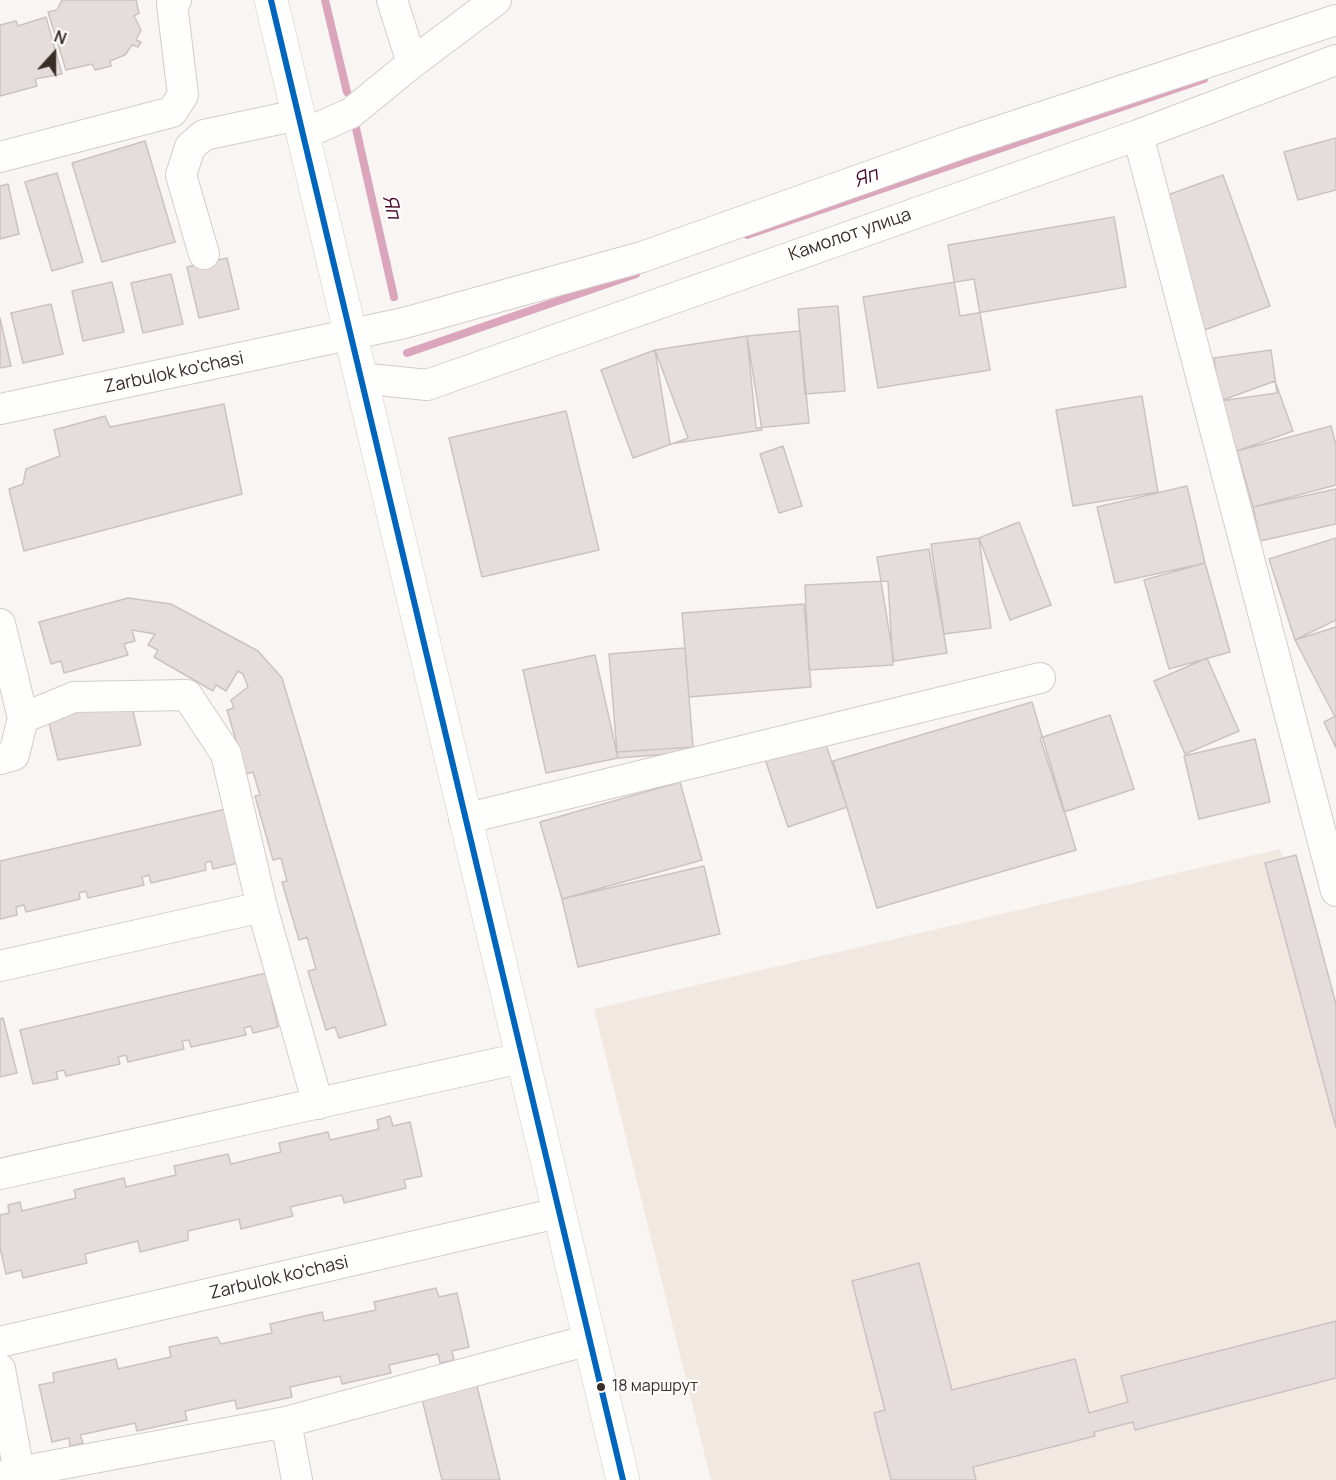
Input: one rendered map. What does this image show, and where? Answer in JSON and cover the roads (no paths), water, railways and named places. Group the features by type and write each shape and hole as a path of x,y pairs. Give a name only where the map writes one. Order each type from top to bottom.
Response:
{"main road":[{"path":"271,0 349,336 623,1480"}],"street":[{"path":"0,157 172,112 183,95 172,4 176,0"},
{"path":"393,0 412,63"},
{"path":"204,254 181,175 190,147 204,135 300,125 351,113 412,63 496,0"},
{"name":"Zarbulok ko'chasi","path":"0,409 349,336 642,257 963,143 1336,20"},
{"name":"Камолот улица","path":"360,378 427,385 1138,135 1336,60"},
{"path":"1138,135 1336,891"},
{"path":"0,624 23,718 14,755 0,759"},
{"path":"464,819 1040,678"},
{"path":"23,718 74,697 187,695 226,754 261,907 318,1104"},
{"path":"0,966 261,907"},
{"path":"0,1174 521,1058"},
{"name":"Zarbulok ko'chasi","path":"0,1342 558,1214"},
{"path":"0,1369 9,1475 286,1422 589,1340"},
{"path":"286,1422 297,1480"}],"waterway":[{"name":"Яп","path":"325,0 347,92"},
{"name":"Яп","path":"747,235 1204,79"},
{"name":"Яп","path":"355,124 394,297"},
{"name":"Яп","path":"407,353 636,274"}],"place":[{"name":"18 маршрут","path":"601,1387"}]}
